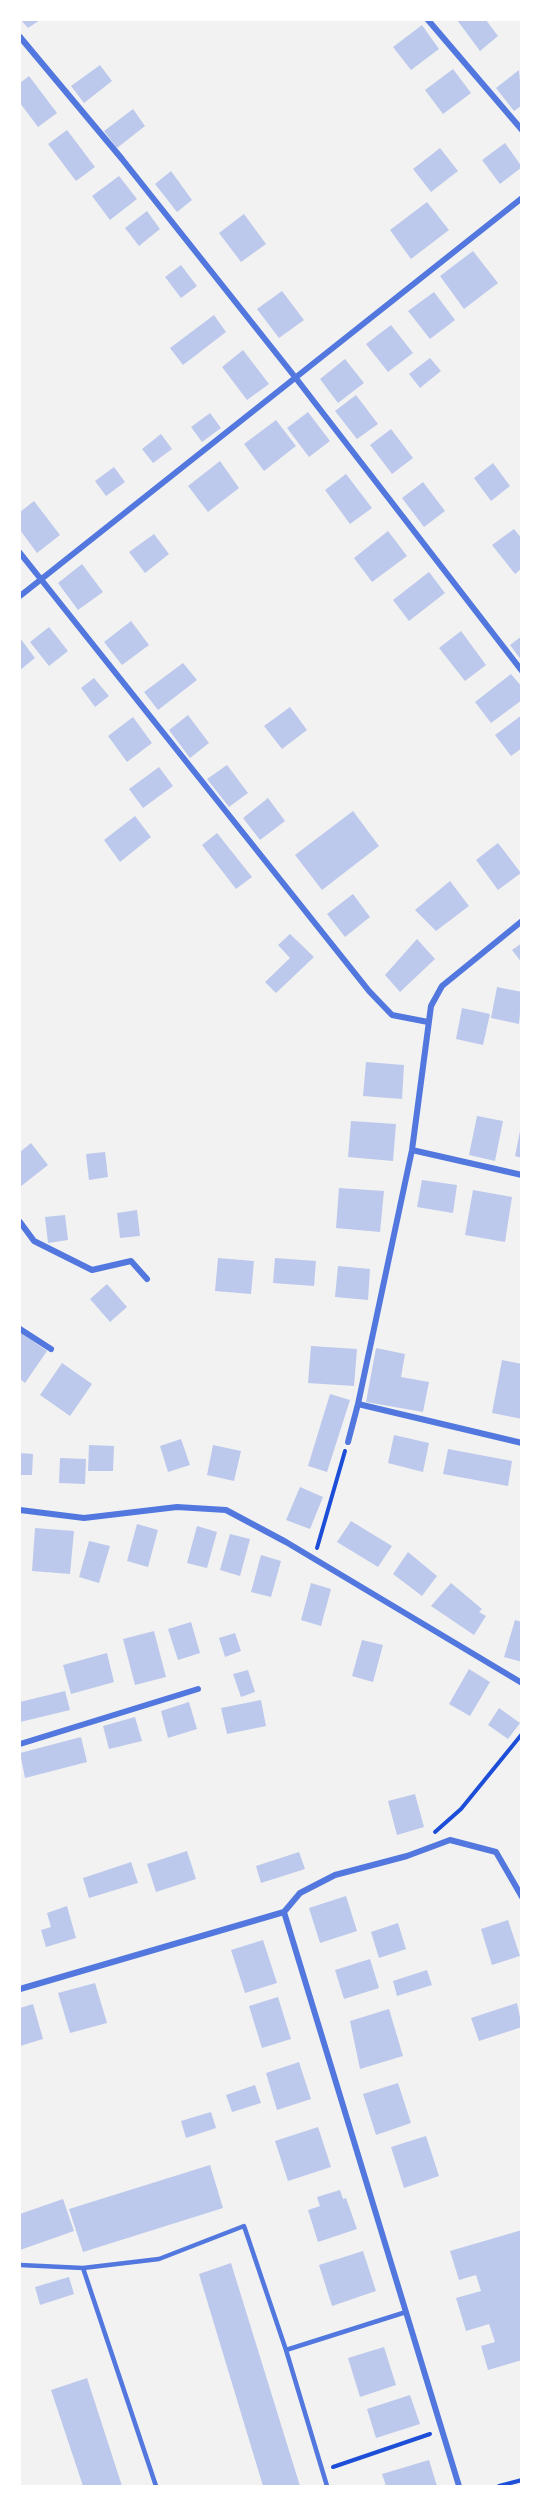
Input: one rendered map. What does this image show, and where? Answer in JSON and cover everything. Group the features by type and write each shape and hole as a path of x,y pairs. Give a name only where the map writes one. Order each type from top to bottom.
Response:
{"street":[{"path":"428,20 522,130"},
{"path":"20,37 122,159 295,376 522,671"},
{"path":"20,596 522,198"},
{"path":"20,553 369,991 392,1016 428,1022"},
{"path":"348,1442 412,1150 431,1006 442,986 522,921"},
{"path":"412,1150 522,1175"},
{"path":"20,1222 34,1241 92,1270 131,1261 147,1279"},
{"path":"20,1329 51,1349"},
{"path":"358,1404 522,1443"},
{"path":"20,1510 84,1518 177,1507 226,1509 286,1542 522,1683"},
{"path":"20,1744 198,1689"},
{"path":"20,1989 284,1912 300,1893 335,1875 407,1856 450,1840 496,1852 522,1898"},
{"path":"284,1912 391,2257 459,2487"}],"lane":[{"path":"20,2265 83,2268 159,2259 244,2226 286,2350 327,2487"},
{"path":"83,2268 156,2487"},
{"path":"286,2350 406,2312"}],"path":[{"path":"318,1547 348,1442"},
{"path":"461,1809 522,1734"},
{"path":"322,2471 442,2430"},
{"path":"499,2487 522,2480"}],"building":[{"path":"21,20 40,20 28,28"},
{"path":"457,20 486,20 498,36 480,51"},
{"path":"422,25 439,49 411,70 393,47"},
{"path":"100,65 112,81 84,103 71,86"},
{"path":"453,69 471,93 443,114 425,90"},
{"path":"519,70 522,105 514,111 496,88"},
{"path":"29,76 57,113 38,127 20,103 20,83"},
{"path":"133,109 145,126 117,148 104,131"},
{"path":"67,130 95,167 76,181 48,144"},
{"path":"505,143 522,167 500,184 482,160"},
{"path":"440,148 458,171 431,192 413,169"},
{"path":"171,171 192,200 177,212 155,184"},
{"path":"119,176 137,199 110,220 92,196"},
{"path":"427,202 449,230 411,259 390,230"},
{"path":"147,211 160,229 139,246 125,228"},
{"path":"244,214 266,244 241,262 219,233"},
{"path":"473,251 498,283 464,309 440,276"},
{"path":"181,265 197,286 181,298 165,277"},
{"path":"282,291 304,320 279,338 257,309"},
{"path":"434,292 455,320 430,339 408,311"},
{"path":"214,315 226,332 183,365 170,348"},
{"path":"391,325 413,353 388,372 366,344"},
{"path":"243,350 269,384 247,400 222,367"},
{"path":"430,358 441,371 420,388 409,374"},
{"path":"345,359 364,383 338,403 320,379"},
{"path":"356,395 378,424 357,439 335,411"},
{"path":"308,412 330,441 309,457 287,428"},
{"path":"210,413 221,428 202,442 191,427"},
{"path":"276,420 296,446 264,471 244,444"},
{"path":"391,429 413,458 392,474 370,445"},
{"path":"161,434 172,449 153,463 142,449"},
{"path":"220,461 239,488 208,512 188,486"},
{"path":"493,463 510,486 491,501 474,478"},
{"path":"114,467 125,482 106,496 95,481"},
{"path":"346,474 372,508 350,524 325,490"},
{"path":"423,482 445,511 424,527 402,498"},
{"path":"34,501 60,535 37,553 20,530 20,512"},
{"path":"514,529 522,539 522,568 515,574 492,545"},
{"path":"388,531 407,556 372,582 354,558"},
{"path":"154,534 169,554 145,573 129,552"},
{"path":"82,564 103,592 78,610 58,583"},
{"path":"429,572 445,593 409,621 393,600"},
{"path":"131,621 149,645 122,665 104,642"},
{"path":"49,627 68,651 49,666 30,642"},
{"path":"461,631 486,665 465,681 439,648"},
{"path":"522,636 522,661 510,645"},
{"path":"20,638 35,658 20,670"},
{"path":"183,663 197,680 158,710 144,692"},
{"path":"511,674 522,687 522,700 491,723 475,702"},
{"path":"94,678 109,696 95,707 81,688"},
{"path":"290,707 307,730 282,749 264,726"},
{"path":"188,715 209,743 190,758 169,730"},
{"path":"522,715 522,748 511,756 495,735"},
{"path":"133,717 152,743 127,762 108,736"},
{"path":"227,765 248,793 229,807 207,779"},
{"path":"159,767 173,786 143,808 129,789"},
{"path":"268,798 285,821 260,840 243,818"},
{"path":"353,811 379,846 322,890 295,855"},
{"path":"135,816 151,837 120,862 104,840"},
{"path":"217,833 252,877 236,889 202,845"},
{"path":"498,843 521,873 498,890 476,860"},
{"path":"450,881 469,906 436,931 415,910"},
{"path":"353,894 370,917 345,937 327,914"},
{"path":"290,934 314,957 276,993 265,982 290,958 278,945"},
{"path":"417,939 435,959 400,992 385,975"},
{"path":"522,943 522,963 512,950"},
{"path":"497,987 522,992 519,1024 491,1018"},
{"path":"462,1008 490,1014 483,1045 456,1039"},
{"path":"366,1062 404,1065 402,1099 363,1096"},
{"path":"477,1116 503,1121 495,1161 469,1155"},
{"path":"351,1121 396,1124 393,1161 348,1157"},
{"path":"520,1131 522,1131 522,1158 515,1156"},
{"path":"31,1143 48,1165 20,1187 20,1152"},
{"path":"105,1152 108,1177 89,1180 86,1154"},
{"path":"422,1180 457,1185 453,1213 417,1207"},
{"path":"339,1188 384,1191 380,1232 336,1228"},
{"path":"473,1190 512,1197 505,1242 465,1235"},
{"path":"137,1210 140,1236 120,1238 117,1213"},
{"path":"65,1215 68,1240 48,1243 45,1217"},
{"path":"218,1258 254,1261 251,1294 215,1291"},
{"path":"275,1258 316,1261 314,1286 273,1283"},
{"path":"338,1266 370,1269 368,1300 335,1297"},
{"path":"107,1284 127,1307 110,1322 90,1299"},
{"path":"20,1332 47,1351 25,1383 20,1379"},
{"path":"311,1346 357,1349 354,1386 308,1383"},
{"path":"376,1348 405,1354 401,1377 429,1382 423,1412 366,1402"},
{"path":"502,1360 522,1364 522,1419 492,1413"},
{"path":"62,1363 92,1384 70,1416 40,1395"},
{"path":"330,1394 350,1400 327,1472 308,1466"},
{"path":"394,1435 429,1443 423,1472 388,1463"},
{"path":"181,1439 190,1465 168,1472 160,1446"},
{"path":"89,1445 114,1446 113,1471 88,1471"},
{"path":"213,1445 241,1451 234,1481 207,1475"},
{"path":"448,1449 512,1461 508,1486 443,1474"},
{"path":"20,1453 33,1454 32,1475 20,1475"},
{"path":"60,1458 86,1459 85,1484 59,1483"},
{"path":"300,1487 323,1497 310,1529 286,1520"},
{"path":"351,1521 392,1546 378,1567 337,1542"},
{"path":"137,1524 158,1530 148,1567 127,1561"},
{"path":"197,1526 217,1532 207,1568 187,1563"},
{"path":"35,1528 74,1531 70,1574 32,1571"},
{"path":"230,1534 250,1539 240,1576 220,1570"},
{"path":"89,1541 110,1546 99,1583 79,1577"},
{"path":"408,1552 437,1576 422,1596 393,1574"},
{"path":"261,1555 281,1561 271,1597 251,1592"},
{"path":"311,1583 331,1589 321,1626 301,1620"},
{"path":"451,1583 482,1609 479,1612 486,1616 474,1635 431,1606"},
{"path":"515,1620 522,1622 522,1662 504,1657"},
{"path":"191,1622 200,1653 178,1660 168,1629"},
{"path":"154,1631 166,1677 135,1685 123,1639"},
{"path":"235,1633 241,1651 225,1657 219,1638"},
{"path":"362,1640 383,1645 373,1682 352,1676"},
{"path":"107,1653 114,1682 71,1694 63,1665"},
{"path":"469,1669 490,1682 470,1716 449,1704"},
{"path":"248,1670 255,1692 241,1697 233,1674"},
{"path":"65,1691 70,1710 20,1722 20,1702"},
{"path":"261,1700 266,1726 227,1734 221,1708"},
{"path":"189,1702 197,1729 168,1738 161,1711"},
{"path":"499,1708 520,1723 508,1739 488,1725"},
{"path":"135,1717 142,1741 109,1749 103,1726"},
{"path":"81,1737 87,1762 25,1778 20,1753"},
{"path":"415,1794 424,1827 397,1835 388,1801"},
{"path":"187,1851 196,1879 156,1892 147,1864"},
{"path":"299,1852 305,1869 261,1883 256,1866"},
{"path":"131,1862 138,1883 89,1898 83,1878"},
{"path":"346,1896 357,1931 320,1943 309,1908"},
{"path":"67,1906 76,1938 46,1947 41,1930 51,1927 47,1913"},
{"path":"508,1920 520,1956 492,1965 481,1929"},
{"path":"398,1923 406,1949 379,1958 371,1932"},
{"path":"263,1940 277,1983 245,1993 231,1950"},
{"path":"370,1959 379,1988 344,1999 335,1970"},
{"path":"427,1970 432,1985 397,1996 393,1981"},
{"path":"95,1983 107,2023 70,2033 58,1993"},
{"path":"278,1997 291,2039 262,2048 249,2006"},
{"path":"517,2003 522,2027 479,2041 471,2018"},
{"path":"33,2004 43,2039 20,2046 20,2008"},
{"path":"389,2009 403,2056 360,2069 350,2021"},
{"path":"299,2062 311,2099 277,2110 266,2073"},
{"path":"398,2083 411,2123 376,2135 363,2094"},
{"path":"255,2085 261,2103 232,2112 226,2095"},
{"path":"211,2112 216,2128 186,2138 181,2121"},
{"path":"318,2127 331,2167 288,2181 275,2141"},
{"path":"426,2136 439,2176 404,2188 391,2147"},
{"path":"210,2165 223,2208 83,2252 69,2209"},
{"path":"340,2190 343,2199 346,2198 357,2229 318,2242 308,2210 320,2206 317,2197"},
{"path":"63,2199 74,2231 20,2250 20,2214"},
{"path":"522,2230 522,2360 488,2370 481,2346 495,2342 489,2324 466,2331 456,2298 481,2291 476,2275 459,2280 450,2251"},
{"path":"363,2251 376,2291 332,2306 319,2265"},
{"path":"231,2263 300,2486 263,2486 199,2274"},
{"path":"69,2277 74,2294 40,2305 35,2287"},
{"path":"384,2347 396,2385 360,2397 348,2358"},
{"path":"87,2378 122,2486 83,2486 51,2390"},
{"path":"410,2395 420,2424 376,2438 367,2409"},
{"path":"429,2460 437,2486 386,2486 382,2474"}]}
